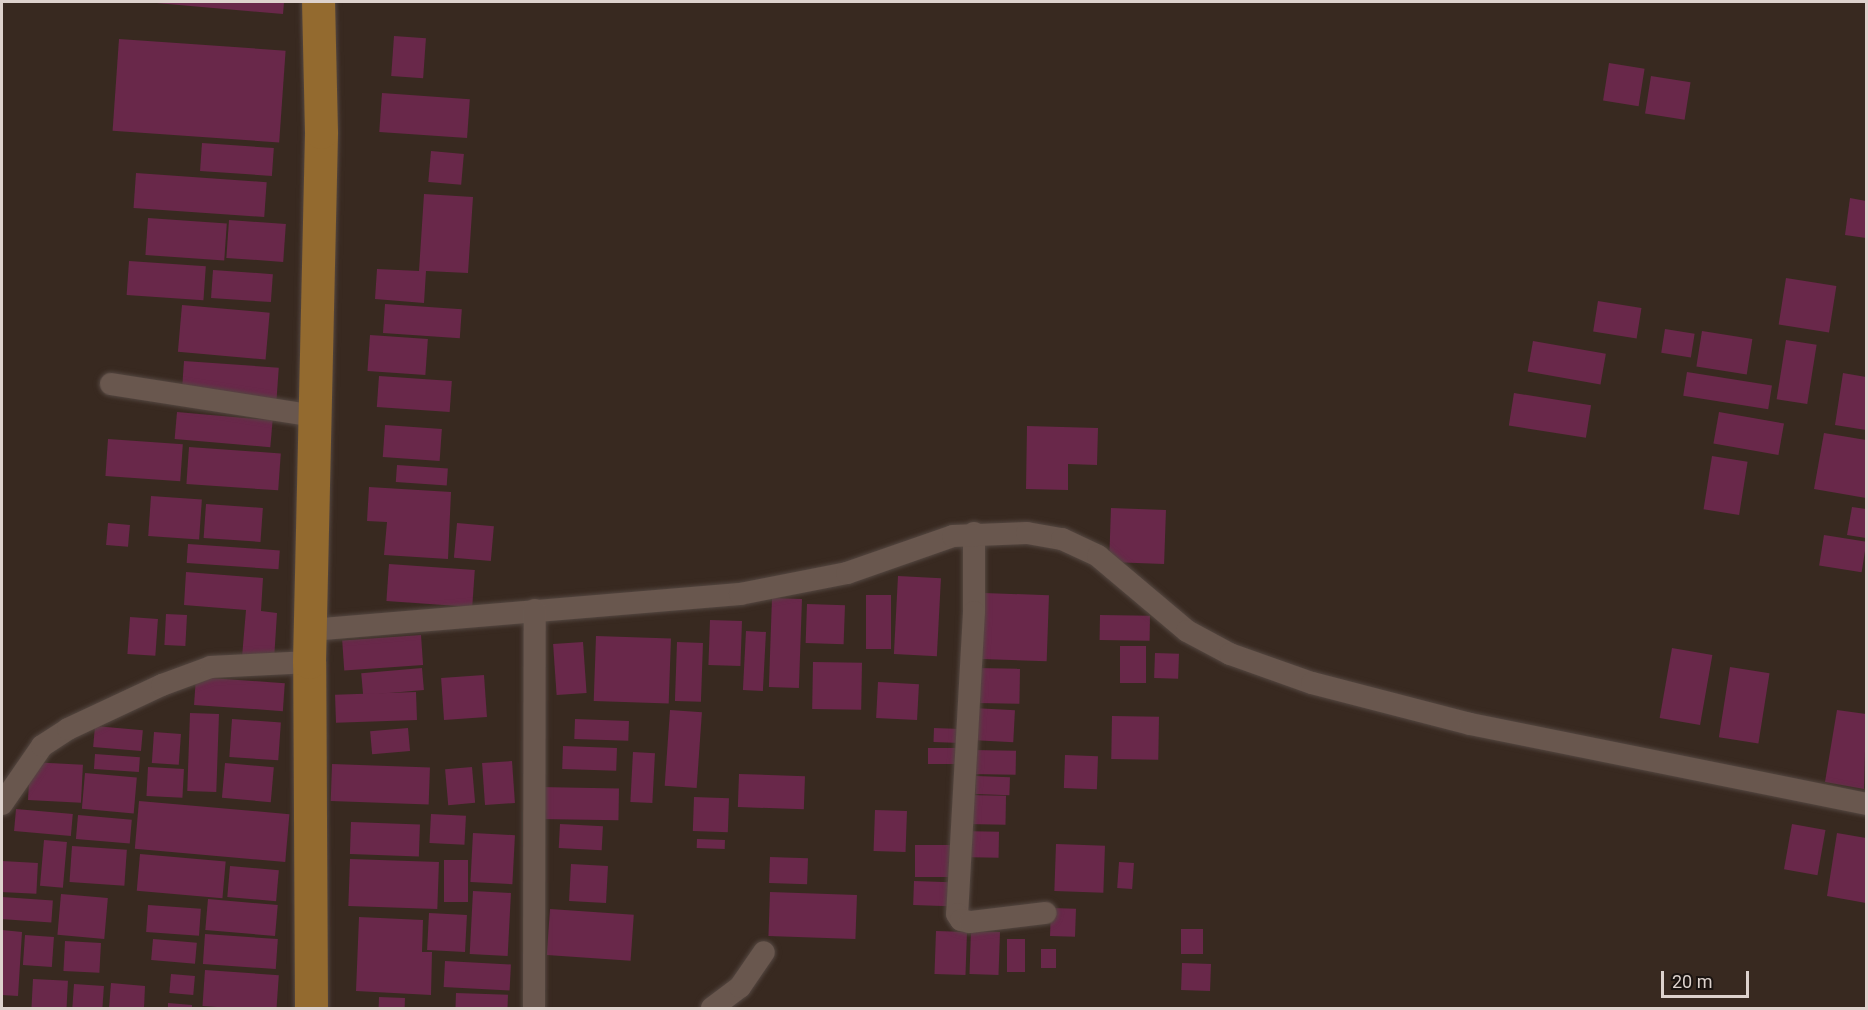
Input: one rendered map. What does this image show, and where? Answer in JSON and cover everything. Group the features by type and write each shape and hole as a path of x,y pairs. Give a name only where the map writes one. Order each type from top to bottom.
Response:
{"main road":[{"path":"311,1008 309,662 321,132 318,2"}],"street":[{"path":"111,384 315,416"},
{"path":"310,630 740,594 802,585 847,573 939,539 974,533 1027,533 1062,539 1098,556 1187,631 1230,654 1312,683 1470,724 1866,804"},
{"path":"974,533 974,612 957,914 961,920 970,922 1045,913"},
{"path":"534,1008 535,610"},
{"path":"2,804 42,746 68,729 162,685 211,667 309,662"},
{"path":"712,1008 740,987 764,952"}],"building":[{"path":"145,2 284,2 283,14"},
{"path":"394,36 426,38 423,78 391,76"},
{"path":"119,39 286,51 279,142 113,131"},
{"path":"1609,63 1645,69 1639,106 1603,101"},
{"path":"1651,76 1691,82 1685,120 1645,114"},
{"path":"382,93 470,99 467,138 379,132"},
{"path":"202,143 274,148 272,176 200,171"},
{"path":"431,151 464,154 461,185 428,182"},
{"path":"136,173 267,182 264,217 134,208"},
{"path":"424,194 473,197 468,273 426,271 424,303 375,299 377,269 419,271"},
{"path":"1850,198 1866,201 1866,238 1845,235"},
{"path":"148,218 227,224 224,260 145,255"},
{"path":"229,220 286,224 283,262 226,258"},
{"path":"129,261 206,266 203,300 127,295"},
{"path":"213,270 273,274 271,302 211,298"},
{"path":"1786,278 1836,286 1829,332 1779,324"},
{"path":"1598,301 1641,308 1637,339 1593,332"},
{"path":"385,304 462,309 460,338 383,333"},
{"path":"182,305 270,313 266,359 178,352"},
{"path":"1665,329 1695,334 1691,357 1661,353"},
{"path":"1702,331 1752,339 1747,375 1696,367"},
{"path":"370,335 428,339 425,375 367,371"},
{"path":"1786,340 1817,345 1807,404 1777,399"},
{"path":"1533,341 1606,354 1600,384 1528,372"},
{"path":"184,361 279,368 277,400 182,393"},
{"path":"1687,372 1772,385 1768,409 1683,396"},
{"path":"1843,373 1866,377 1866,430 1835,425"},
{"path":"379,376 452,381 450,412 377,407"},
{"path":"1514,393 1591,405 1586,438 1509,426"},
{"path":"177,412 273,420 270,447 175,439"},
{"path":"1719,412 1784,423 1778,455 1713,444"},
{"path":"385,425 442,429 440,461 383,457"},
{"path":"1027,426 1098,428 1097,465 1068,464 1068,490 1026,489"},
{"path":"1824,433 1866,440 1866,498 1814,489"},
{"path":"108,439 183,444 180,481 105,476"},
{"path":"189,447 281,453 278,490 186,484"},
{"path":"1712,456 1748,462 1739,515 1704,509"},
{"path":"397,465 448,469 447,486 396,482"},
{"path":"369,487 451,492 448,559 384,555 387,522 367,521"},
{"path":"151,496 202,500 199,539 148,536"},
{"path":"206,504 263,508 260,542 204,538"},
{"path":"1852,507 1866,509 1866,538 1847,535"},
{"path":"1111,508 1166,510 1164,564 1109,562"},
{"path":"108,523 130,525 128,547 106,545"},
{"path":"457,523 494,526 491,561 454,558"},
{"path":"1824,535 1866,542 1862,572 1819,566"},
{"path":"188,544 280,550 278,569 187,563"},
{"path":"389,564 475,570 472,607 386,601"},
{"path":"186,572 263,578 261,611 277,613 274,660 242,657 246,610 184,605"},
{"path":"898,576 941,578 937,656 894,654"},
{"path":"984,593 1049,595 1047,661 982,659"},
{"path":"866,595 891,595 891,649 866,649"},
{"path":"772,598 802,599 799,688 769,687"},
{"path":"807,604 845,605 844,644 806,643"},
{"path":"166,614 187,615 185,646 164,645"},
{"path":"1100,615 1150,616 1150,641 1100,640"},
{"path":"130,617 158,619 155,656 127,654"},
{"path":"710,620 742,621 740,666 708,665"},
{"path":"746,631 766,632 763,691 743,690"},
{"path":"421,635 423,665 344,670 342,641"},
{"path":"596,636 671,639 669,704 594,701"},
{"path":"583,642 587,693 557,695 553,644"},
{"path":"677,642 703,643 701,702 675,701"},
{"path":"1120,646 1146,646 1146,683 1120,683"},
{"path":"1672,648 1712,655 1700,725 1660,718"},
{"path":"1155,653 1179,654 1178,679 1154,678"},
{"path":"813,662 862,663 861,710 812,709"},
{"path":"1730,667 1770,673 1758,743 1719,737"},
{"path":"422,668 424,690 363,695 361,673"},
{"path":"977,668 1020,669 1019,704 976,703"},
{"path":"484,675 487,717 444,720 441,678"},
{"path":"196,677 285,683 283,711 194,705"},
{"path":"878,682 919,684 917,720 876,718"},
{"path":"416,692 417,720 336,723 335,695"},
{"path":"973,708 1015,710 1013,742 971,740"},
{"path":"670,710 702,712 697,788 665,786"},
{"path":"1837,710 1866,714 1864,789 1825,782"},
{"path":"190,713 219,714 216,792 187,791"},
{"path":"1112,716 1159,717 1158,760 1111,759"},
{"path":"232,719 281,722 278,760 229,757"},
{"path":"575,719 629,721 628,741 574,739"},
{"path":"95,726 143,730 141,751 93,747"},
{"path":"408,728 410,751 372,754 370,731"},
{"path":"934,728 961,729 960,743 934,742"},
{"path":"154,732 181,734 179,765 152,763"},
{"path":"563,746 617,748 616,771 562,769"},
{"path":"928,748 959,748 959,764 928,764"},
{"path":"972,750 1016,751 1016,775 972,774"},
{"path":"633,752 655,753 652,803 630,802"},
{"path":"95,754 140,757 139,772 94,769"},
{"path":"1065,755 1098,756 1097,789 1064,788"},
{"path":"512,761 515,803 485,805 482,763"},
{"path":"30,762 83,765 81,803 28,800"},
{"path":"225,763 274,767 271,802 222,798"},
{"path":"332,764 430,767 429,804 331,801"},
{"path":"148,767 184,769 182,798 146,796"},
{"path":"472,767 475,803 448,805 445,769"},
{"path":"85,773 137,778 134,813 82,809"},
{"path":"739,774 805,776 804,809 738,807"},
{"path":"976,776 1010,777 1009,795 975,794"},
{"path":"540,787 619,788 618,820 539,819"},
{"path":"967,795 1006,796 1005,825 966,824"},
{"path":"694,797 729,798 728,832 693,831"},
{"path":"139,801 289,814 285,862 135,849"},
{"path":"16,809 73,814 71,836 14,831"},
{"path":"875,810 907,811 906,852 874,851"},
{"path":"431,814 466,816 464,845 429,843"},
{"path":"78,815 132,820 130,844 76,839"},
{"path":"351,822 420,824 419,856 350,854"},
{"path":"560,824 603,826 602,850 559,848"},
{"path":"1792,824 1825,830 1817,875 1784,869"},
{"path":"959,831 999,832 999,858 959,857"},
{"path":"473,833 515,835 512,884 470,882"},
{"path":"1837,833 1866,838 1866,903 1827,896"},
{"path":"697,839 725,840 725,849 697,848"},
{"path":"44,840 67,842 63,888 40,886"},
{"path":"1056,844 1105,846 1103,893 1054,891"},
{"path":"915,845 952,845 952,877 915,877"},
{"path":"72,846 127,850 124,886 69,882"},
{"path":"140,854 226,861 222,898 137,891"},
{"path":"770,857 808,858 807,884 769,883"},
{"path":"350,859 439,862 437,909 348,906"},
{"path":"444,860 468,860 468,902 444,902"},
{"path":"2,861 38,863 36,894 2,892"},
{"path":"1119,862 1134,863 1132,889 1117,888"},
{"path":"571,864 608,866 606,903 569,901"},
{"path":"230,866 279,870 276,901 227,897"},
{"path":"914,881 950,882 949,906 913,905"},
{"path":"473,891 511,893 508,956 470,954"},
{"path":"770,892 857,895 855,939 768,936"},
{"path":"61,894 108,898 104,939 57,935"},
{"path":"2,897 53,901 51,923 2,919"},
{"path":"208,899 278,905 275,936 205,930"},
{"path":"148,905 201,909 199,936 146,932"},
{"path":"1051,908 1076,909 1075,937 1050,936"},
{"path":"550,909 634,915 631,961 547,955"},
{"path":"429,913 467,915 465,952 427,950"},
{"path":"359,917 423,920 422,952 432,952 431,995 356,991"},
{"path":"1181,929 1203,929 1203,954 1181,954"},
{"path":"2,930 22,932 18,996 2,995"},
{"path":"936,931 967,932 965,975 934,974"},
{"path":"971,931 1000,932 998,975 969,974"},
{"path":"205,934 278,939 276,969 203,964"},
{"path":"25,935 54,937 52,967 23,965"},
{"path":"153,939 197,943 195,964 151,960"},
{"path":"1007,939 1025,939 1025,972 1007,972"},
{"path":"65,941 101,943 99,973 63,971"},
{"path":"1041,949 1056,949 1056,968 1041,968"},
{"path":"445,961 511,964 510,990 444,987"},
{"path":"1182,963 1211,964 1210,991 1181,990"},
{"path":"205,970 279,975 277,1008 202,1006"},
{"path":"171,974 195,976 193,995 169,993"},
{"path":"33,979 68,981 67,1008 31,1008"},
{"path":"111,983 145,986 144,1008 109,1008"},
{"path":"74,984 104,986 102,1008 72,1008"},
{"path":"456,993 508,995 508,1008 455,1008"},
{"path":"379,997 405,998 405,1008 379,1008"},
{"path":"168,1003 192,1005 192,1008 168,1008"}]}
